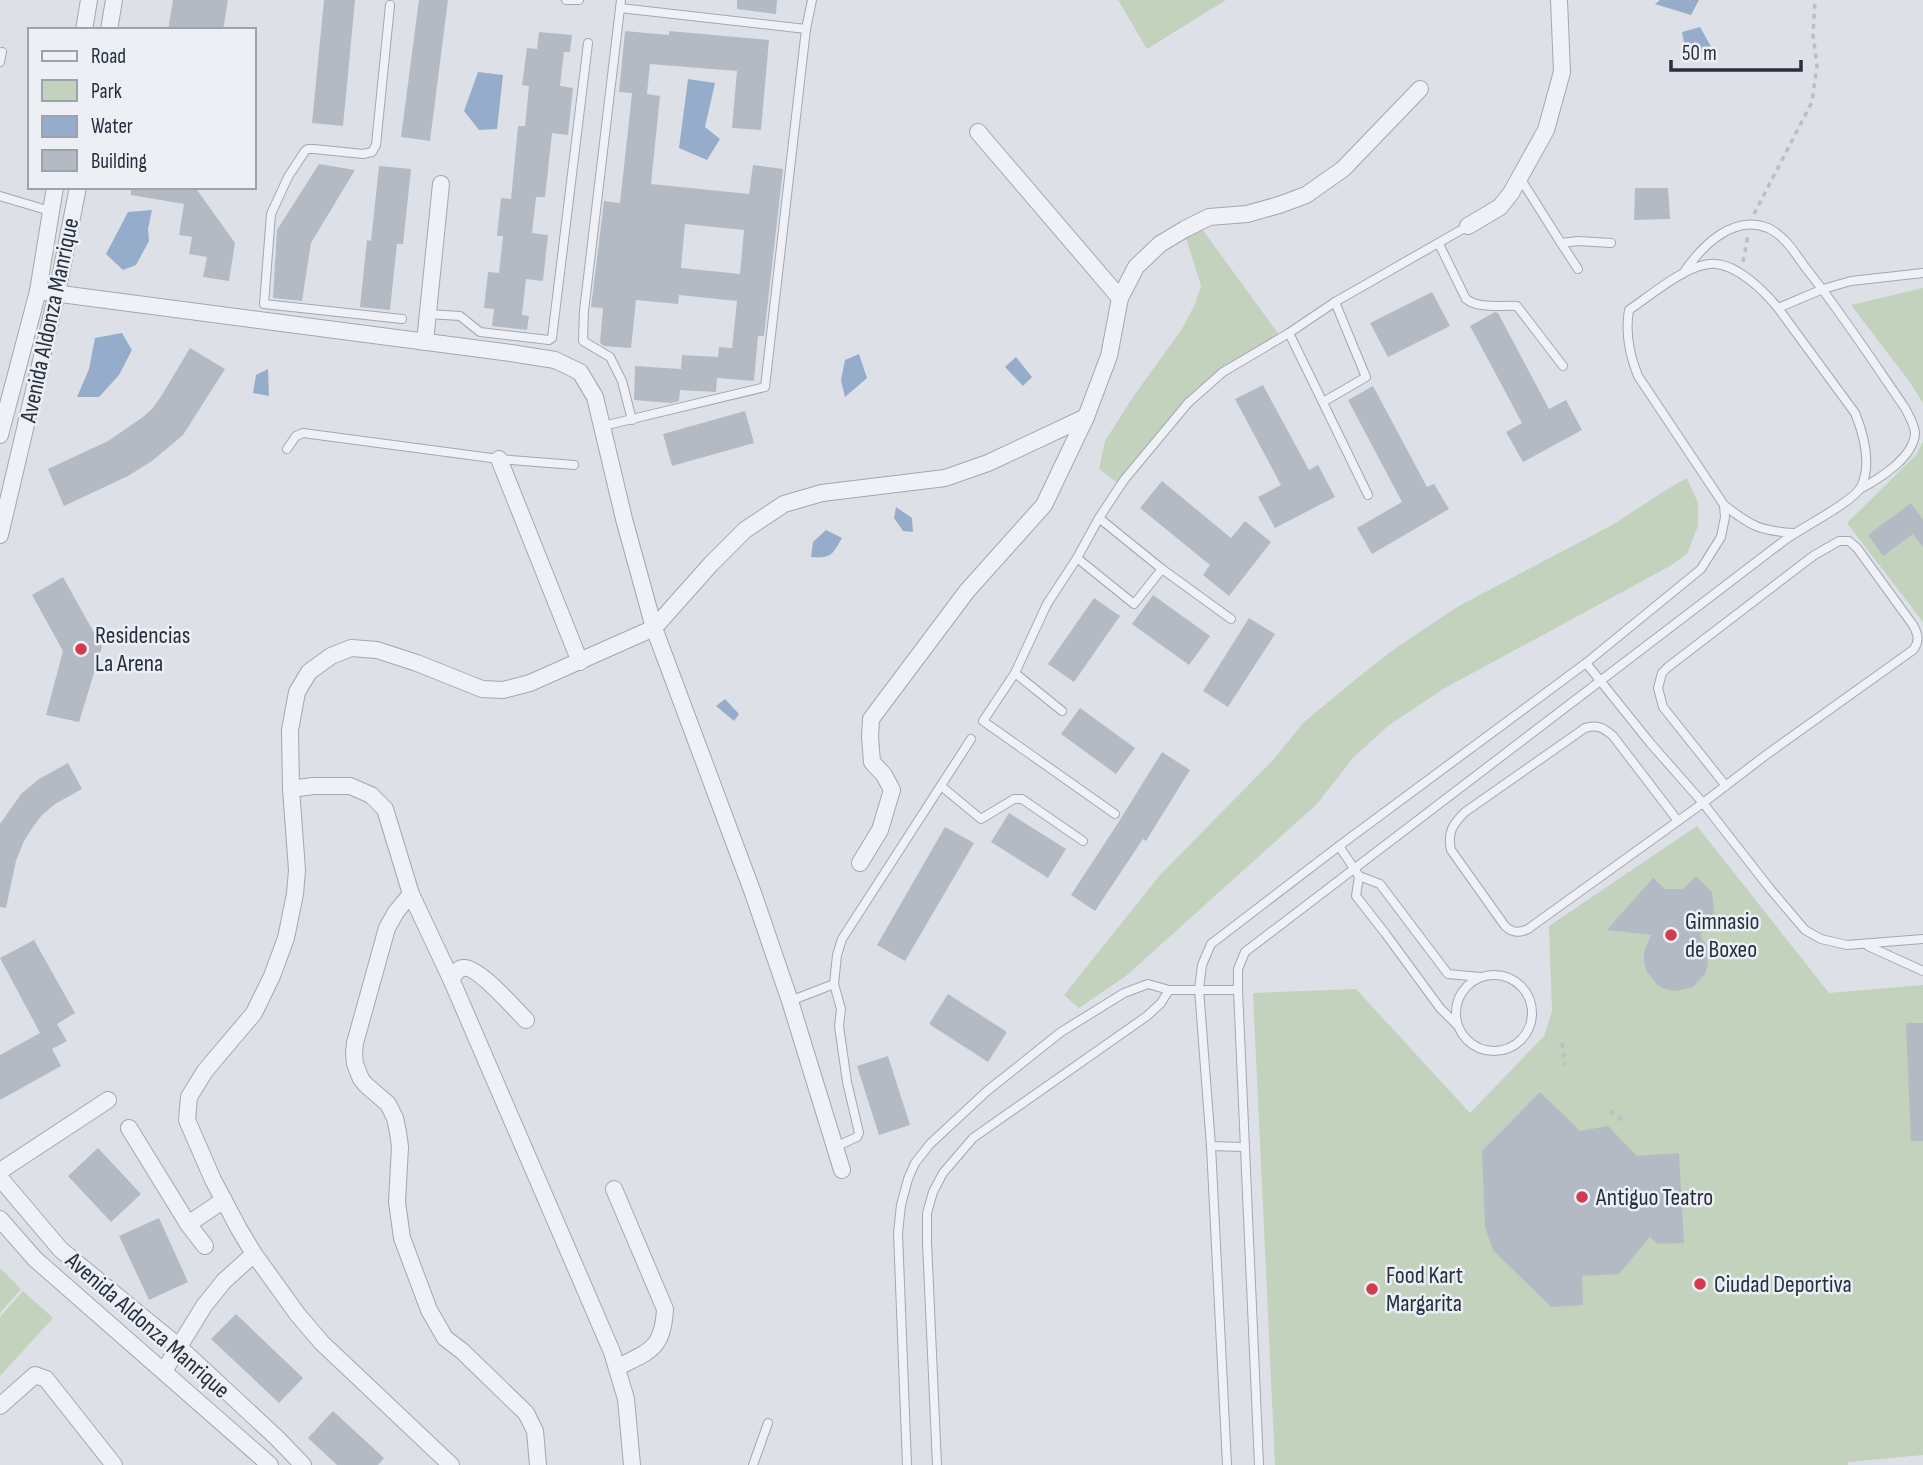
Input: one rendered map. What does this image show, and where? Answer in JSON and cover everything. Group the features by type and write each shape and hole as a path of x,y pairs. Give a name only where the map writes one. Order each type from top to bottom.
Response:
{"street":[{"path":"84,28 89,0"},
{"path":"108,28 114,0"},
{"path":"1468,226 1500,207 1520,178 1546,130 1562,72 1559,0"},
{"path":"860,863 880,830 892,790 873,762 871,719 967,591 1044,505 1086,417 1109,356 1121,298 1136,267 1160,244 1209,217 1248,214 1306,195 1343,169 1420,89"},
{"path":"978,132 1121,298"},
{"path":"425,342 441,184"},
{"name":"Avenida Aldonza Manrique","path":"0,435 38,291 54,189"},
{"name":"Avenida Aldonza Manrique","path":"0,535 57,293 78,189"},
{"path":"38,291 555,360 580,372 595,397 654,628 753,892 842,1170"},
{"path":"451,1465 322,1343 298,1315 254,1254 224,1200 187,1121 188,1097 205,1071 254,1013 280,958 291,918 297,870 290,730 297,692 309,671 331,656 351,648 377,650 482,689 503,690 530,683 654,628 745,530 783,505 822,493 945,478 988,463 1086,417"},
{"path":"499,459 580,662"},
{"path":"291,789 350,786 364,791 379,801 385,809 411,894 451,979 618,1367 626,1399 632,1465"},
{"path":"411,894 387,928 355,1043 355,1064 361,1079 388,1104 395,1118 400,1147 397,1202 402,1238 429,1310 445,1338 463,1351 526,1413 535,1431 538,1465"},
{"path":"451,979 458,970 467,967 487,981 526,1020"},
{"path":"0,1171 108,1100"},
{"path":"129,1128 188,1224 205,1246"},
{"name":"Avenida Aldonza Manrique","path":"0,1178 61,1250 178,1346 303,1465"},
{"path":"614,1189 665,1310 664,1329 658,1341 647,1352 618,1367"},
{"path":"188,1224 224,1200"},
{"name":"Avenida Aldonza Manrique","path":"0,1219 35,1259 270,1465"},
{"path":"164,1371 204,1306 254,1254"},
{"path":"0,1406 35,1375 41,1376 114,1465"}],"lane":[{"path":"566,0 579,0"},
{"path":"603,426 765,387 806,29 812,0"},
{"path":"632,420 622,381 610,357 583,341 584,311 620,4 806,29"},
{"path":"390,5 376,145 372,152 363,154 308,149 288,177 271,214 264,303 402,319"},
{"path":"428,314 460,316 480,332 550,340 552,338 588,43"},
{"path":"0,62 2,52"},
{"path":"1520,178 1578,269"},
{"path":"0,196 50,211"},
{"path":"1259,1465 1238,990 1238,969 1245,952 1357,872 1794,533 1838,507 1890,470 1909,450 1915,433 1905,408 1823,289 1783,238 1768,228 1749,225 1732,228 1710,241 1698,252 1684,272 1629,310 1626,325 1628,341 1637,376 1724,505 1763,530 1794,533"},
{"path":"1115,814 983,721 1015,673 1047,604 1077,558 1099,517 1124,480 1188,403 1223,372 1335,302 1468,226"},
{"path":"1561,243 1611,243"},
{"path":"1439,244 1466,299 1480,306 1517,306 1563,366"},
{"path":"1684,272 1716,264 1741,273 1765,292 1779,308 1855,413 1866,454 1860,489"},
{"path":"1779,308 1823,289 1851,281 1923,273"},
{"path":"1323,402 1366,377 1335,302"},
{"path":"331,329 332,311"},
{"path":"1289,332 1368,495"},
{"path":"288,449 296,436 303,433 499,459 574,465"},
{"path":"1227,1465 1211,1146 1199,989 1202,965 1211,943 1586,663 1701,569 1721,537 1725,517 1724,505"},
{"path":"1099,517 1162,569 1231,619"},
{"path":"1678,821 1613,736 1595,726 1585,728 1465,812 1453,824 1449,843 1451,850 1505,926 1518,932 1528,929 1678,821 1703,803 1916,647 1918,635 1913,625 1861,553 1849,541 1839,541 1813,556 1662,673 1658,695 1663,708 1726,786"},
{"path":"1077,558 1134,604 1162,569"},
{"path":"1586,663 1805,930 1812,935 1847,945 1923,939"},
{"path":"1015,673 1062,711"},
{"path":"835,1147 857,1137 859,1133 847,1082 839,1026 841,1009 834,984 837,955 842,939 971,739"},
{"path":"941,786 981,819 1014,799 1022,799 1083,841"},
{"path":"1339,846 1357,872 1380,884 1448,974 1481,977 1496,975 1511,979 1523,988 1530,1001 1532,1016 1528,1030 1519,1042 1506,1049 1491,1051 1477,1047 1465,1038 1356,896 1357,872"},
{"path":"1865,945 1923,971"},
{"path":"1457,1026 1455,1011 1459,996 1468,984 1481,977"},
{"path":"790,1001 834,984"},
{"path":"907,1465 898,1233 901,1205 915,1163 930,1144 987,1091 1061,1032 1124,993 1148,984 1169,990 1238,990"},
{"path":"937,1465 927,1242 927,1213 933,1192 943,1173 973,1138 1147,1016 1161,1003 1169,990"},
{"path":"1211,1146 1244,1147"},
{"path":"753,1465 768,1423"}],"path":[{"path":"1741,273 1749,225 1812,102 1817,65 1813,35 1815,0"},
{"path":"1562,1044 1565,1065"},
{"path":"1610,1111 1626,1123"}],"green space":[{"path":"1118,0 1226,0 1147,49"},
{"path":"1202,229 1280,336 1215,383 1176,420 1120,485 1099,469 1105,441 1182,329 1195,304 1201,286 1186,238"},
{"path":"1923,288 1923,403 1851,305"},
{"path":"1923,442 1923,622 1847,523 1916,455"},
{"path":"1687,478 1698,503 1698,526 1687,554 1670,566 1445,688 1388,726 1353,758 1317,804 1126,976 1079,1008 1064,995 1160,875 1274,759 1303,723 1393,650 1457,607 1614,524"},
{"name":"Ciudad Deportiva","path":"1697,826 1829,993 1923,985 1923,1455 1848,1462 1848,1465 1275,1465 1253,993 1356,989 1470,1113 1544,1036 1552,1011 1549,926"},
{"path":"0,1268 21,1289 0,1313"},
{"path":"23,1291 53,1318 0,1376 0,1317"}],"water":[{"path":"1660,0 1699,0 1691,15 1655,4"},
{"path":"1700,27 1714,52 1686,53 1682,32"},
{"path":"478,72 503,75 497,129 479,130 464,111"},
{"path":"688,79 715,83 705,127 720,139 707,160 679,148"},
{"path":"152,210 148,229 149,241 136,265 123,270 106,254 128,212"},
{"path":"122,333 132,350 119,375 99,397 77,397 89,369 95,338"},
{"path":"859,354 867,378 845,397 841,380 845,360"},
{"path":"1016,357 1032,377 1023,386 1005,367"},
{"path":"268,369 269,396 253,393 256,375"},
{"path":"896,507 912,518 913,532 903,531 894,518"},
{"path":"826,530 842,538 831,554 811,557 813,542"},
{"path":"725,699 739,714 734,721 716,706"}],"building":[{"path":"173,0 228,0 223,28 168,28"},
{"path":"324,0 355,0 343,126 312,123"},
{"path":"419,0 448,0 430,141 401,137"},
{"path":"737,0 777,0 776,14 737,9"},
{"path":"625,31 669,35 669,31 769,40 761,130 732,128 737,71 650,64 647,94 660,96 651,184 749,194 753,165 783,169 764,336 758,336 754,381 717,378 716,392 680,390 679,401 671,403 634,400 635,366 681,369 682,355 718,357 719,347 732,348 737,301 679,295 678,304 636,300 631,348 604,346 600,343 603,308 591,307 604,201 620,203 632,93 619,92","holes":["685,224 744,230 740,274 681,268"]},
{"path":"539,32 572,35 570,52 564,52 560,86 573,88 568,135 552,133 545,197 536,197 532,233 548,235 543,281 526,279 522,315 529,316 527,330 492,326 494,309 484,308 488,272 499,273 503,236 497,236 501,198 511,199 518,126 525,126 529,86 522,85 527,48 537,49"},
{"path":"319,164 355,170 311,243 302,301 273,298 277,230"},
{"path":"379,166 411,169 403,244 397,244 390,310 360,307"},
{"path":"1635,188 1668,188 1670,219 1634,220"},
{"path":"131,189 196,189 235,243 229,281 203,277 207,257 189,254 192,237 179,235 184,204 131,195"},
{"path":"1432,292 1450,326 1388,357 1370,323"},
{"path":"1495,312 1498,313 1549,409 1566,400 1582,430 1523,462 1506,432 1522,423 1470,326"},
{"path":"190,348 225,369 183,435 152,461 128,476 64,506 48,469 108,441 143,417 162,395"},
{"path":"1263,385 1309,470 1318,465 1335,497 1275,528 1258,497 1281,485 1235,399"},
{"path":"1373,386 1427,487 1434,484 1449,509 1372,554 1357,528 1402,502 1348,400"},
{"path":"745,411 754,443 672,466 663,434"},
{"path":"1162,481 1231,538 1245,521 1271,542 1229,596 1203,575 1210,565 1140,508"},
{"path":"1911,503 1923,520 1923,547 1913,534 1883,556 1868,535"},
{"name":"Residencias La Arena","path":"63,577 102,647 79,722 46,715 63,651 32,595"},
{"path":"1153,595 1210,636 1189,665 1132,624"},
{"path":"1094,598 1120,616 1074,682 1048,664"},
{"path":"1249,618 1275,634 1228,707 1203,691"},
{"path":"1080,708 1135,748 1116,774 1061,734"},
{"path":"1162,752 1190,770 1146,841 1143,839 1095,911 1071,895"},
{"path":"68,763 82,789 55,804 33,827 16,861 6,908 0,907 0,824 21,794 39,779"},
{"path":"1009,813 1066,849 1048,878 991,842"},
{"path":"945,827 974,843 905,961 877,945"},
{"name":"Gimnasio de Boxeo","path":"1696,876 1712,892 1715,917 1700,935 1707,947 1708,965 1705,974 1693,987 1675,991 1665,989 1657,985 1646,970 1644,952 1651,935 1607,930 1653,878 1665,889 1683,889"},
{"path":"34,940 75,1013 57,1024 67,1041 52,1049 61,1066 0,1100 0,1055 40,1033 0,958"},
{"path":"948,994 1007,1032 988,1062 929,1024"},
{"path":"1906,1023 1923,1023 1923,1141 1911,1141"},
{"path":"888,1056 910,1125 879,1135 857,1066"},
{"name":"Antiguo Teatro","path":"1540,1092 1580,1131 1608,1126 1637,1156 1679,1153 1684,1243 1658,1244 1650,1237 1619,1274 1582,1276 1583,1305 1551,1307 1493,1250 1485,1227 1482,1151"},
{"path":"98,1148 141,1194 111,1222 68,1176"},
{"path":"159,1218 188,1282 149,1300 119,1236"},
{"path":"236,1314 303,1378 279,1403 211,1339"},
{"path":"333,1411 384,1458 378,1465 337,1465 308,1438"}],"place":[{"name":"Residencias La Arena","path":"81,649"},
{"name":"Gimnasio de Boxeo","path":"1671,935"},
{"name":"Antiguo Teatro","path":"1582,1197"},
{"name":"Ciudad Deportiva","path":"1700,1284"},
{"name":"Food Kart Margarita","path":"1372,1289"}]}
